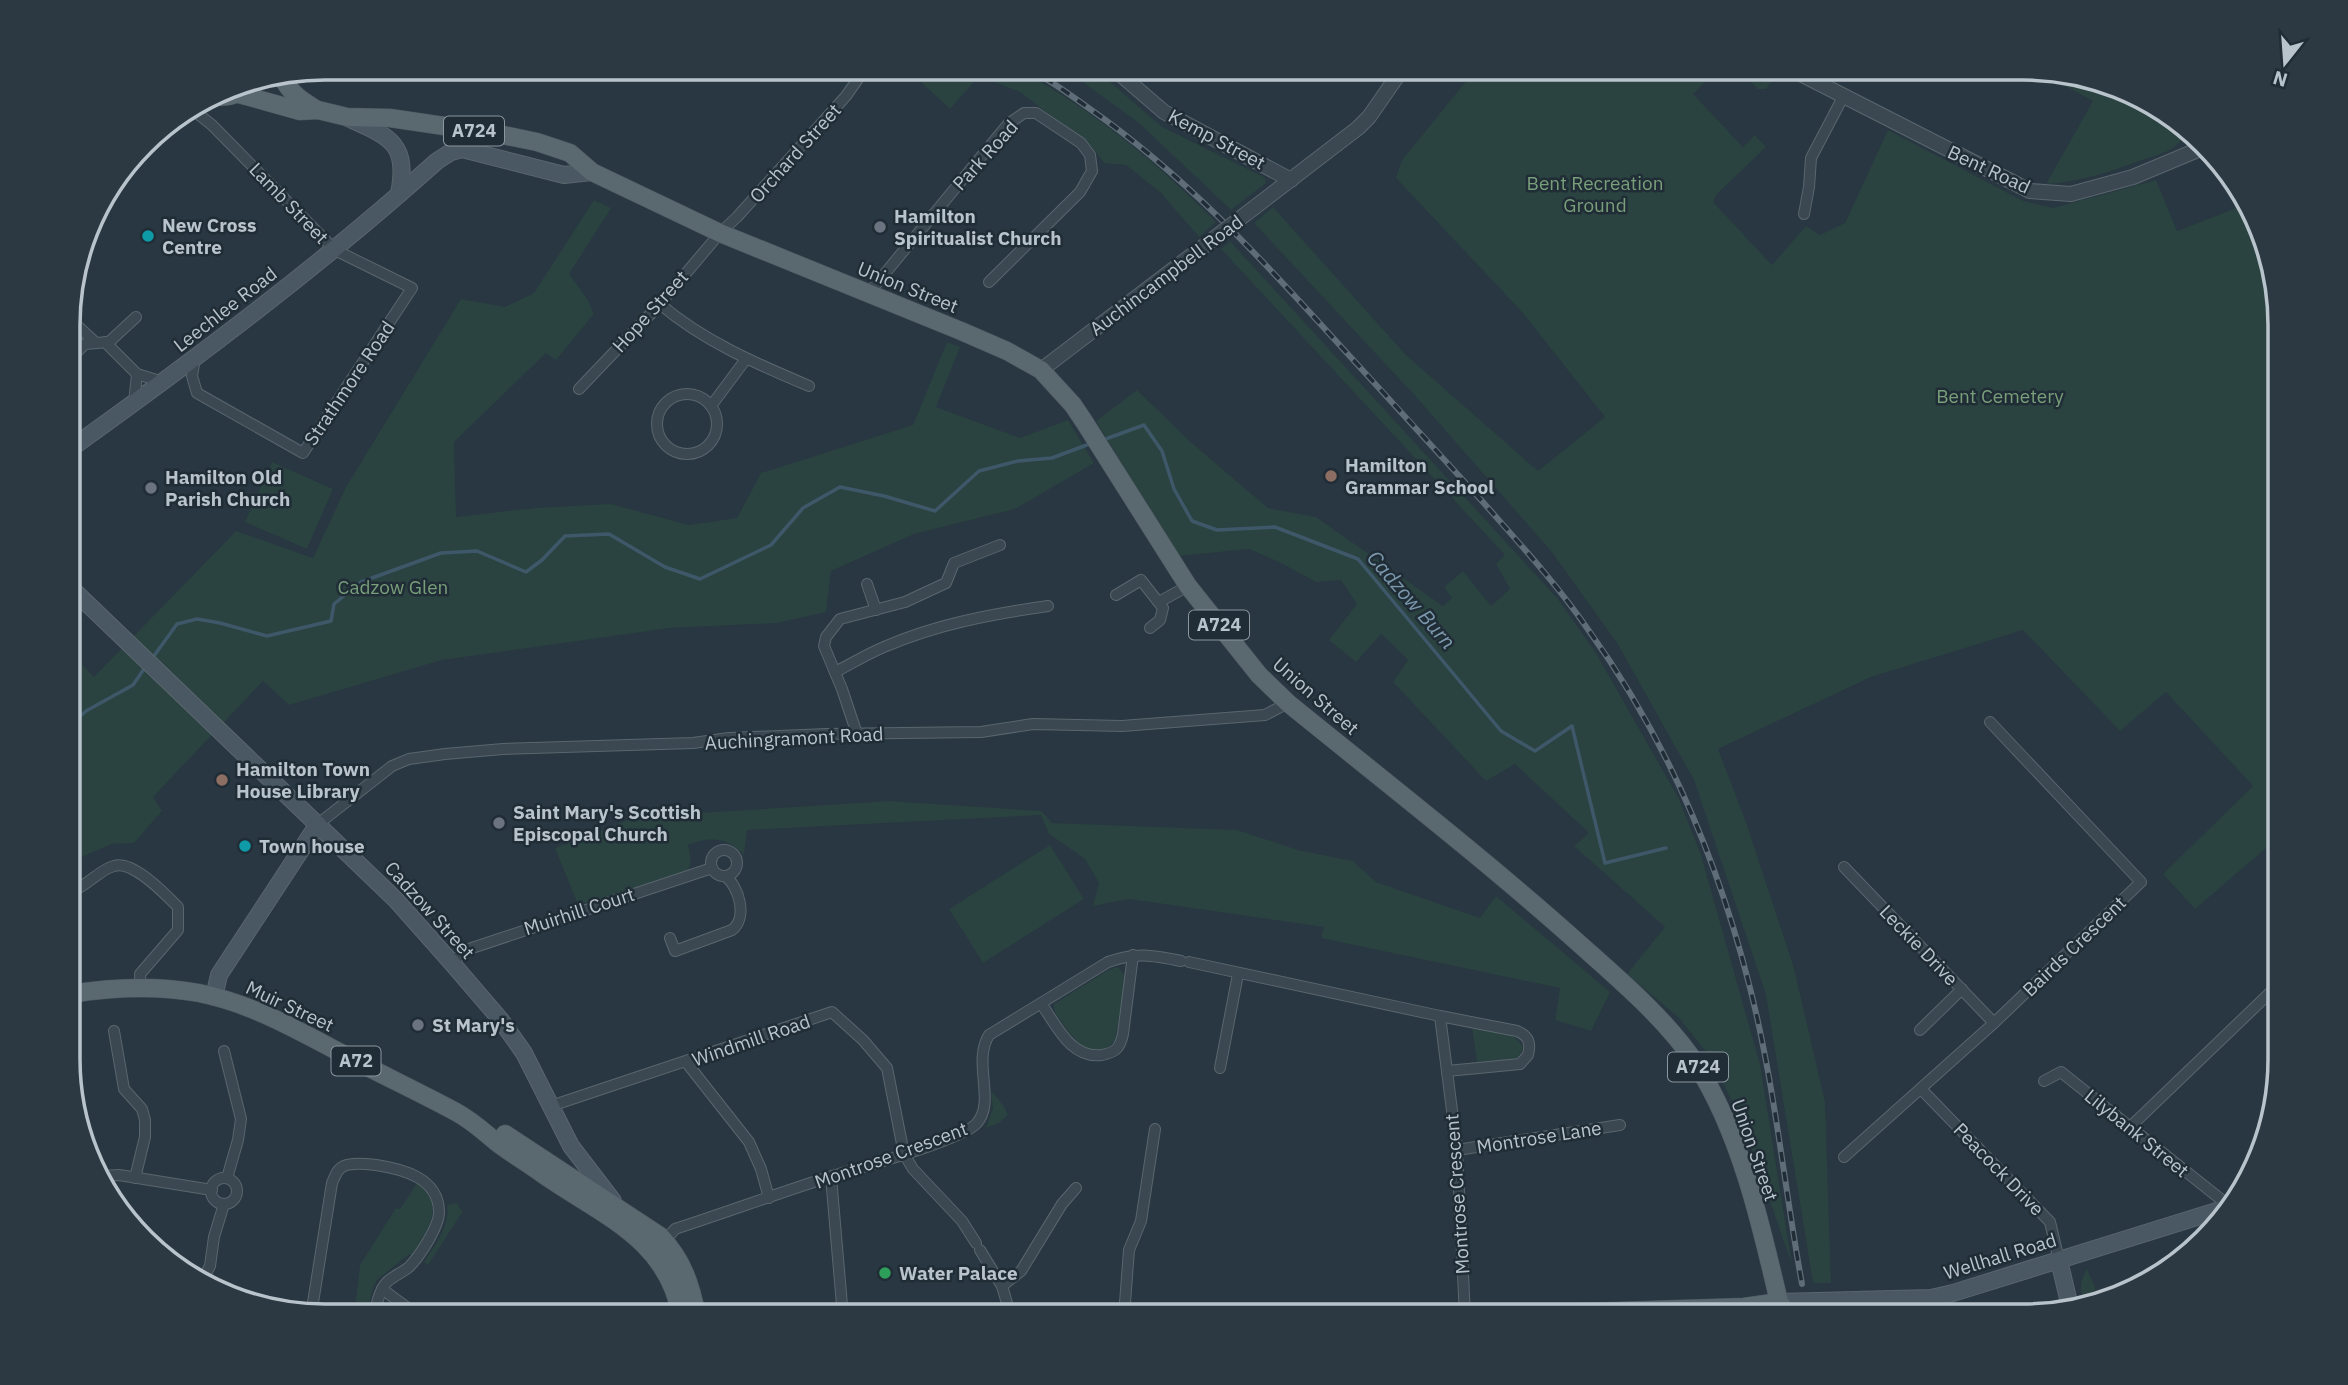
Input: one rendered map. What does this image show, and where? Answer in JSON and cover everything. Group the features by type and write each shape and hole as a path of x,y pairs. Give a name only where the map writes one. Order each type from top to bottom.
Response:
{"main road":[{"path":"286,84 298,99 318,110"},
{"name":"A724","path":"244,94 300,111 318,110 347,117 421,122 537,142 570,153 592,172 720,233"},
{"path":"347,117 389,138 399,151 402,171 399,194"},
{"name":"Leechlee Road","path":"80,442 195,358 335,250 437,160 451,152 462,149 564,175 592,172"},
{"name":"Union Street","path":"720,233 991,344 1041,370 1086,423 1188,586 1259,675 1288,704 1520,891 1615,975 1684,1047 1706,1082 1728,1127 1783,1304"},
{"name":"Cadzow Street","path":"80,596 396,900 500,1019 524,1053 551,1107"},
{"path":"214,997 219,975 318,824"},
{"name":"Muir Street","path":"80,993 141,988 186,991 256,1010 475,1123 497,1128 640,1239 669,1278 677,1305"},
{"name":"Muir Street","path":"551,1107 575,1153 619,1208"},
{"name":"Muir Street","path":"551,1171 619,1208 665,1241 687,1275 694,1305"},
{"name":"Wellhall Road","path":"1849,1304 1931,1298 1992,1282 2216,1211"},
{"path":"2059,1260 2068,1300"}],"street":[{"name":"Orchard Street","path":"720,233 846,96 857,80"},
{"name":"Kemp Street","path":"1127,80 1164,112 1291,180"},
{"name":"Auchincampbell Road","path":"1041,370 1358,128 1395,80"},
{"name":"Bent Road","path":"1811,80 2030,191 2071,194 2133,177 2195,151"},
{"path":"1804,214 1811,158 1843,97"},
{"name":"Park Road","path":"868,294 1008,124 1024,113 1036,113 1081,143 1090,155 1092,171 1080,192 989,282"},
{"name":"Lamb Street","path":"200,115 335,250 412,288"},
{"name":"Hope Street","path":"579,389 660,304 720,233"},
{"name":"Strathmore Road","path":"195,358 192,376 197,393 303,453 412,288"},
{"path":"660,304 680,322 746,359 809,386"},
{"path":"80,349 85,344 100,342 136,317"},
{"path":"80,327 137,374 163,382"},
{"path":"711,406 746,359"},
{"path":"134,403 137,374"},
{"path":"683,394 694,394 711,406 716,415 717,426 709,445 700,451 680,454 670,450 662,442 657,433 656,422 664,403 683,394"},
{"path":"857,734 824,646 826,637 839,620 905,602 946,583 954,563 1000,545"},
{"path":"1116,595 1141,580 1163,608 1160,620 1150,628"},
{"path":"867,584 876,610"},
{"path":"1159,602 1188,586"},
{"path":"835,672 884,647 943,626 995,613 1048,606"},
{"name":"Auchingramont Road","path":"318,824 391,766 409,759 503,748 667,744 757,737 981,732 1033,724 1122,726 1265,715 1288,704"},
{"name":"Bairds Crescent","path":"1844,1157 1994,1023 2141,882 1990,722"},
{"name":"Muirhill Court","path":"451,962 469,948 712,868 711,860 715,853 723,850 731,852 736,859 736,867 732,873 725,876"},
{"path":"80,888 116,865 132,867 178,907 179,928 140,974 141,988"},
{"name":"Leckie Drive","path":"1844,867 1994,1023"},
{"path":"670,938 675,951 739,925 740,904 732,881 717,874 712,868"},
{"name":"Montrose Crescent","path":"665,1241 675,1229 904,1154 976,1125 982,1116 984,1104 981,1055 989,1035 1108,962 1133,955 1148,954 1185,961 1517,1031 1524,1034 1529,1041 1528,1055 1520,1063 1447,1071"},
{"path":"1041,1004 1070,1045 1080,1053 1092,1056 1115,1052 1121,1044 1123,1034 1133,955"},
{"path":"1220,1068 1238,974"},
{"path":"1920,1030 1962,989"},
{"path":"2129,1128 2267,996"},
{"name":"Windmill Road","path":"551,1107 832,1012 863,1040 887,1068 904,1154"},
{"name":"Montrose Crescent","path":"1440,1016 1457,1150 1464,1304"},
{"path":"114,1031 124,1088 142,1109 145,1121 145,1137 135,1178"},
{"path":"225,1052 241,1119 227,1178"},
{"path":"686,1062 749,1143 761,1169 769,1198"},
{"name":"Lilybank Street","path":"2043,1081 2061,1072 2221,1202"},
{"name":"Peacock Drive","path":"1921,1089 2050,1222 2059,1260"},
{"name":"Montrose Lane","path":"1457,1150 1620,1125"},
{"path":"1125,1305 1129,1250 1142,1221 1155,1129"},
{"path":"904,1154 913,1169 962,1221 1002,1286 1007,1305"},
{"path":"313,1304 332,1183 337,1172 345,1166 369,1164 408,1172 422,1180 433,1190 439,1212 418,1258 407,1269 387,1281 378,1305"},
{"path":"110,1177 212,1190"},
{"path":"831,1177 842,1305"},
{"path":"227,1178 236,1185 237,1194 233,1201 224,1204 214,1199 212,1190 217,1180 227,1178"},
{"path":"1002,1286 1021,1271 1062,1204 1076,1188"},
{"path":"206,1273 210,1266 214,1237 224,1204"},
{"path":"382,1290 403,1305"}],"green space":[{"path":"920,80 975,80 950,109"},
{"path":"989,80 1038,80 1051,88 1125,140 1216,222 1199,237 1161,193 1126,165 1104,163 1093,148 1020,92"},
{"path":"1080,80 1108,80 1162,127 1260,175 1265,178 1266,183 1231,210 1139,123"},
{"path":"1467,80 1707,80 1693,94 1743,147 1755,135 1766,147 1716,195 1713,202 1772,265 1806,226 1820,235 1845,223 1888,130 2023,201 2053,208 2156,180 2177,231 2237,208 2255,247 2267,309 2267,847 2195,909 2163,874 2253,786 2166,692 2120,731 2023,630 1871,677 1718,749 1747,825 1794,968 1825,1102 1831,1283 1813,1283 1766,995 1694,780 1617,643 1551,551 1418,399 1254,223 1273,207 1406,355 1538,471 1605,417 1522,312 1396,178 1402,160"},
{"path":"1748,80 1772,80 1766,89 1758,89"},
{"path":"2062,84 2116,99 2145,113 2172,131 2180,138 2180,142 2162,153 2107,172 2083,179 2046,184 2093,101"},
{"name":"Cadzow Glen","path":"594,200 611,208 569,274 588,300 594,314 556,360 546,353 454,442 456,517 535,508 611,504 689,525 737,518 761,473 913,425 947,342 960,347 936,407 1020,438 1068,420 1094,463 1015,509 914,534 831,571 826,612 777,623 670,628 442,660 289,705 263,681 153,797 162,811 134,843 112,844 80,858 80,663 94,677 236,531 313,558 346,487 461,299 505,307 534,293"},
{"path":"1230,241 1558,599 1596,653 1679,799 1701,855 1760,1064 1792,1265 1744,1126 1711,1058 1679,1018 1627,974 1665,927 1574,846 1589,833 1515,764 1486,781 1393,682 1408,660 1381,634 1356,662 1329,640 1357,604 1341,580 1316,582 1249,549 1178,556 1096,421 1137,390 1193,444 1268,508 1316,517 1443,606 1452,598 1444,587 1463,571 1491,606 1510,589 1496,564 1505,555 1221,249"},
{"path":"272,462 333,489 307,549 245,522"},
{"path":"889,801 1042,811 1052,823 1237,830 1298,850 1353,861 1376,882 1480,918 1496,896 1610,992 1591,1031 1555,1020 1560,988 1321,938 1324,927 1129,899 1093,906 1099,883 1085,859 1049,834 1041,815 747,830 744,855 732,845 718,840 696,842 688,845 691,859 688,873 578,905 555,848 636,817"},
{"path":"1050,845 1084,899 983,963 949,909"},
{"path":"1118,967 1126,977 1115,1040 1101,1050 1088,1049 1071,1034 1056,1014 1054,1004 1110,969"},
{"path":"1472,1027 1512,1035 1522,1045 1522,1051 1516,1059 1477,1062"},
{"path":"991,1091 1008,1115 999,1123 986,1128 993,1108"},
{"path":"417,1183 431,1201 433,1210 428,1228 412,1256 409,1254 377,1280 369,1305 355,1305 360,1265 396,1208 400,1209"},
{"path":"458,1203 463,1211 428,1265 424,1262 444,1228 447,1205"},
{"path":"2087,1269 2096,1290 2093,1292 2095,1294 2083,1297 2083,1278"}],"waterway":[{"name":"Cadzow Burn","path":"1103,440 1144,425 1162,451 1174,489 1192,521 1217,530 1275,527 1358,559 1501,731 1535,751 1572,726 1605,863 1666,848"},
{"name":"Cadzow Burn","path":"151,660 177,624 197,619 267,636 331,621 334,604 361,582 441,553 477,551 526,572 565,536 609,534 665,567 700,579 771,545 803,508 840,487 935,511 979,471 1018,461 1052,458 1092,443"},
{"name":"Cadzow Burn","path":"80,716 133,685 146,666"}],"railway":[{"path":"1048,80 1157,161 1249,247 1523,547 1575,611 1615,669 1641,712 1686,800 1705,846 1737,940 1759,1025 1773,1099 1802,1284"}],"place":[{"name":"Hamilton Spiritualist Church","path":"880,227"},
{"name":"New Cross Centre","path":"148,236"},
{"name":"Hamilton Grammar School","path":"1331,476"},
{"name":"Hamilton Old Parish Church","path":"151,488"},
{"name":"Hamilton Town House Library","path":"222,780"},
{"name":"Saint Mary's Scottish Episcopal Church","path":"499,823"},
{"name":"Town house","path":"245,846"},
{"name":"St Mary's","path":"418,1025"},
{"name":"Water Palace","path":"885,1273"}],"park label":[{"name":"Bent Recreation Ground","path":"1595,194"},
{"name":"Bent Cemetery","path":"2000,396"}]}
